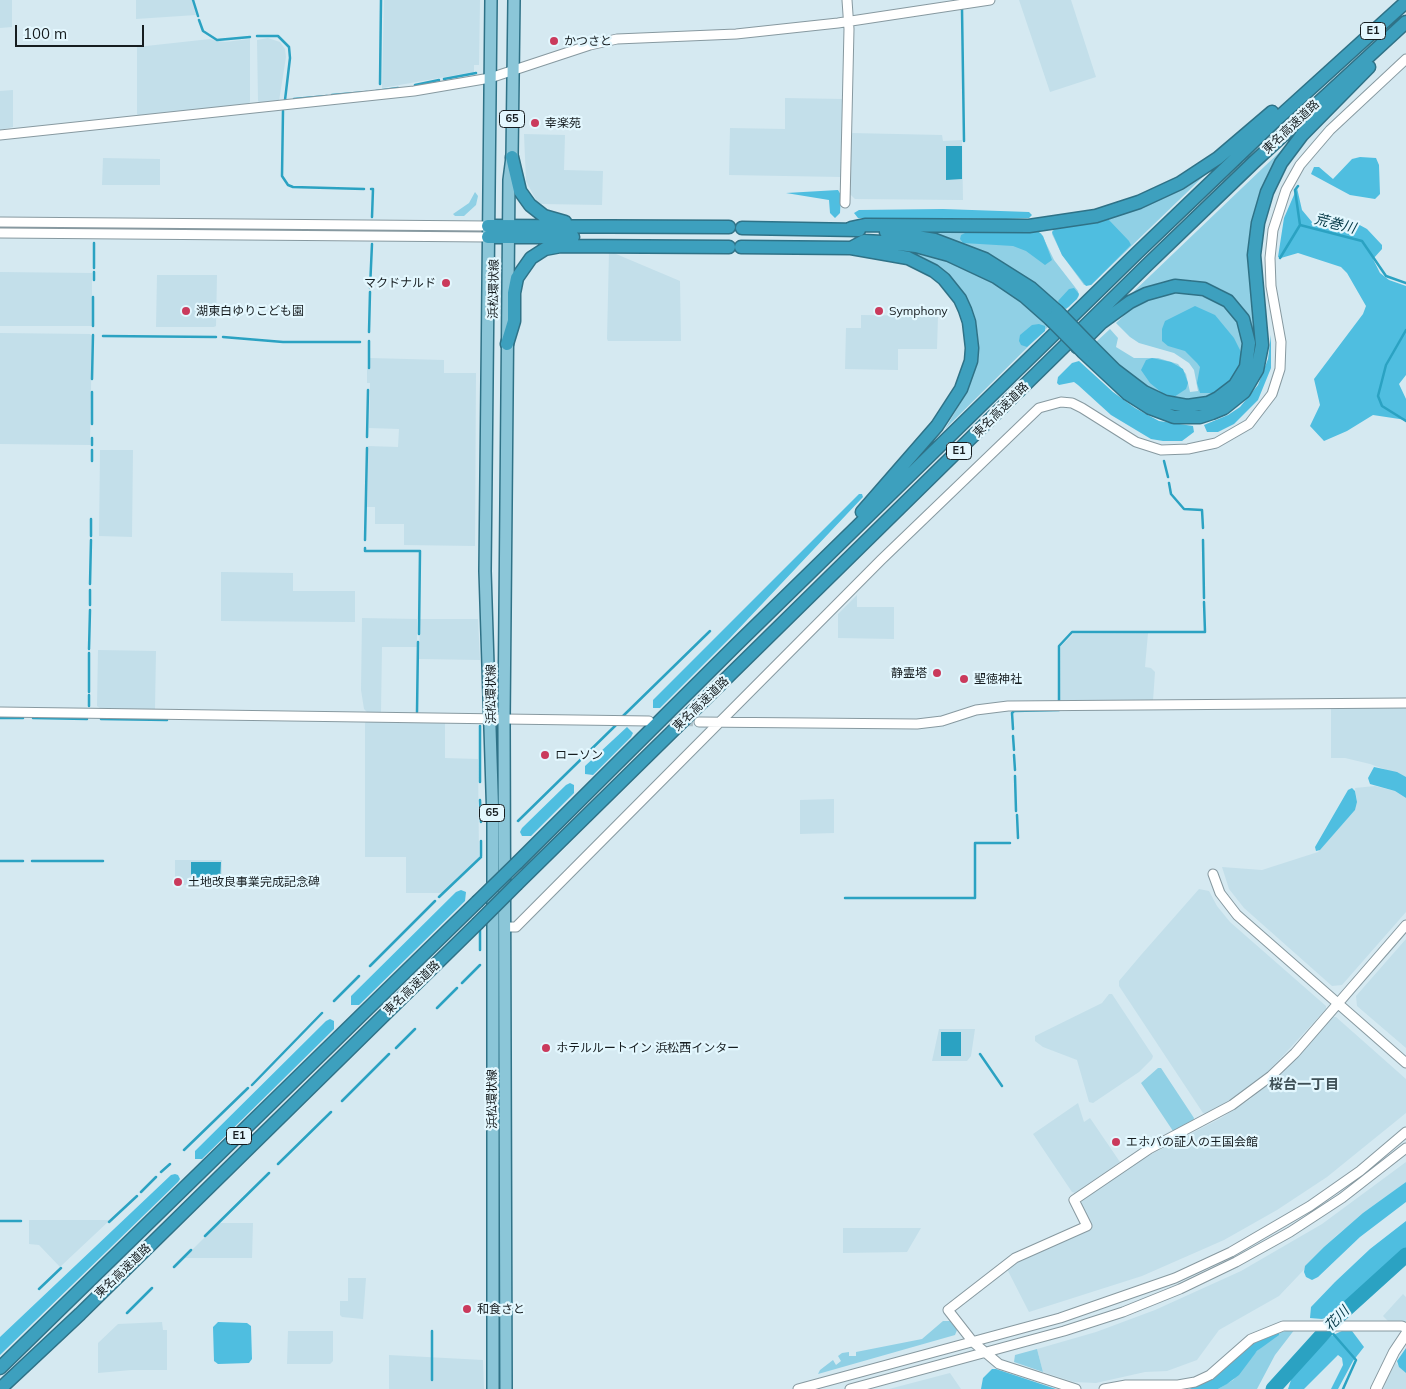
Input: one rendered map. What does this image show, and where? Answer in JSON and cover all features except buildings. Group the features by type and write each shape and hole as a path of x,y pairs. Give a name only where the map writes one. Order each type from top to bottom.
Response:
{"highway":[{"name":"東名高速道路","path":"0,1368 1144,246 1340,60 1406,2"},
{"name":"東名高速道路","path":"0,1389 87,1307 1247,169 1406,22"},
{"path":"508,232 587,226 852,228 918,236 969,252 1016,277 1123,390 1150,408 1168,415 1187,418 1212,414 1224,408 1239,396 1251,381 1261,351 1262,326 1255,270 1255,238 1262,207 1273,177 1291,149 1314,122 1406,30"},
{"path":"852,228 865,225 1036,225 1074,221 1118,210 1160,193 1199,171 1340,60"},
{"path":"512,157 520,191 530,205 544,216 587,226"},
{"path":"488,231 642,238 674,246"},
{"path":"851,248 864,242 882,242 916,246 949,255 1003,281 1054,315"},
{"path":"508,344 514,321 514,294 517,278 526,264 538,253 561,246 851,248 908,258 934,271 944,279 960,299 969,322 972,348 969,368 954,402 937,426 868,506 737,644"},
{"path":"971,439 1020,400 1101,323 1130,302 1153,291 1175,286 1190,286 1218,294 1232,305 1243,319 1249,343 1246,367 1235,385 1213,401 1187,406 1165,402 1144,392 1086,349"}],"main road":[{"name":"浜松環状線","path":"490,0 485,571 491,719 492,1389"},
{"name":"浜松環状線","path":"506,1389 504,719 508,232 509,180 512,157 514,0"},
{"path":"1376,1389 1388,1362 1406,1334"}],"street":[{"path":"845,203 847,0"},
{"path":"0,135 402,93 490,78 617,38 726,35 848,22 972,1 990,0"},
{"path":"505,927 516,927 881,560 1040,408 1055,403 1072,404 1082,408 1136,442 1161,450 1188,450 1216,443 1249,424 1272,394 1280,370 1281,342 1272,286 1270,258 1273,230 1281,203 1300,165 1319,142 1352,107 1406,59"},
{"path":"0,222 488,231"},
{"path":"0,234 488,231"},
{"path":"699,722 930,723 976,710 1008,706 1406,703"},
{"path":"0,712 648,721"},
{"path":"1213,874 1220,893 1237,915 1406,1063"},
{"path":"1076,1389 1001,1365 973,1342 948,1310 1015,1258 1086,1226 1074,1200 1142,1154 1218,1113 1252,1091 1295,1053 1406,925"},
{"path":"798,1389 973,1342 1118,1300 1203,1266 1258,1238 1310,1206 1360,1171 1406,1132"},
{"path":"850,1389 1101,1320 1151,1301 1208,1276 1263,1248 1316,1215 1406,1148"},
{"path":"1104,1389 1126,1385 1178,1385 1195,1382 1210,1375 1242,1346 1261,1333 1283,1326 1349,1325 1402,1326 1406,1328"}],"shaded area":[{"path":"0,0 12,0 12,27 0,28"},
{"path":"136,0 192,0 196,15 136,19"},
{"path":"384,0 480,0 479,65 474,65 474,72 382,88"},
{"path":"1019,0 1071,0 1096,77 1050,92"},
{"path":"268,38 280,42 285,49 286,57 279,101 260,103 258,101 257,40"},
{"path":"210,39 225,42 250,39 250,102 247,105 139,116 137,114 137,47"},
{"path":"13,90 13,127 0,130 0,91"},
{"path":"785,98 843,99 841,177 729,175 730,128 785,129"},
{"path":"851,133 942,135 943,141 962,140 963,200 855,199 850,194"},
{"path":"524,134 565,135 564,170 603,171 602,205 541,204 536,200 526,181"},
{"path":"1288,144 1268,175 1252,221 1249,254 1255,320 1255,355 1253,329 1248,317 1241,306 1221,289 1190,280 1174,280 1159,283 1129,296"},
{"path":"946,146 962,146 962,179 946,180"},
{"path":"1360,157 1376,158 1379,165 1380,194 1375,199 1350,195 1311,174 1314,167 1319,167 1333,179 1352,159"},
{"path":"103,158 160,159 160,185 102,185"},
{"path":"1208,172 1091,285 1084,285 1062,255 1052,234 1053,229 1097,221"},
{"path":"1297,188 1302,210 1312,222 1356,223 1367,229 1382,245 1382,249 1373,259 1380,273 1389,280 1406,286 1406,375 1399,384 1406,399 1406,420 1373,415 1347,431 1324,441 1310,426 1320,405 1314,379 1363,314 1366,306 1347,273 1341,267 1298,253 1281,258 1278,257 1284,218"},
{"path":"838,190 841,195 840,213 835,218 830,213 829,200 786,193"},
{"path":"475,192 478,196 476,205 464,216 455,216 453,214 469,203"},
{"path":"943,209 1029,212 1032,215 1029,218 1006,219 858,218 854,213 859,210"},
{"path":"1108,219 1131,245 1091,285 1086,286 1062,255 1052,232 1056,228"},
{"path":"969,231 1038,231 1043,236 1052,260 1045,265 1026,251 1013,246 963,243 960,239 961,235"},
{"path":"926,232 1041,233 1054,260 1078,291 1079,296 1069,307 1064,309 1034,283 1004,263 971,247"},
{"path":"609,251 680,281 681,341 608,341"},
{"path":"905,251 947,261 993,282 1021,301 1049,326 945,429 967,392 977,362 979,348 976,321 965,296 948,274 924,258"},
{"path":"0,272 92,273 92,326 0,326"},
{"name":"湖東白ゆりこども園","path":"157,275 217,275 216,326 156,327"},
{"path":"1074,288 1079,294 1077,299 1066,309 1061,307 1058,301 1069,289"},
{"path":"1175,292 1203,294 1224,305 1238,322 1243,343 1243,354 1223,388 1206,397 1187,400 1167,397 1147,387 1119,366 1096,342 1110,329 1118,338 1116,347 1134,358 1158,358 1178,364 1186,374 1190,392 1198,391 1194,370 1189,363 1174,353 1139,343 1116,323 1133,307 1148,299"},
{"path":"1195,306 1215,315 1234,338 1242,354 1240,365 1230,381 1215,393 1200,393 1197,383 1200,367 1185,351 1168,346 1162,341 1162,329 1165,321"},
{"path":"861,315 938,316 937,349 898,349 898,370 845,369 846,328 861,328"},
{"path":"1039,324 1045,326 1045,331 1027,347 1021,345 1019,341 1020,335 1032,325"},
{"path":"0,333 90,334 92,336 90,445 0,444"},
{"path":"1271,335 1271,368 1258,400 1234,424 1218,432 1207,432 1204,425 1228,415 1240,407 1258,385 1268,359"},
{"path":"370,358 444,360 444,373 476,373 475,546 404,545 404,524 375,524 375,507 367,507 368,446 398,447 399,429 369,428 370,383 367,383 367,368 370,367"},
{"path":"1152,358 1171,362 1183,369 1188,383 1186,389 1174,397 1167,397 1150,383 1141,370 1146,360"},
{"path":"1079,361 1113,392 1135,408 1159,421 1193,426 1194,432 1182,441 1151,439 1111,415 1074,382 1059,385 1057,383 1058,377 1072,363"},
{"path":"100,450 133,450 132,537 99,536"},
{"path":"859,494 862,494 863,497 730,638 660,708 653,708 653,700"},
{"path":"221,572 293,573 293,591 355,591 355,622 221,621"},
{"path":"857,595 857,607 894,607 894,639 838,638 838,614"},
{"path":"362,618 417,619 417,647 382,647 381,712 367,712 364,709 361,690"},
{"path":"420,619 478,619 480,660 419,659"},
{"path":"1148,633 1145,667 1151,668 1155,672 1153,701 1060,701 1061,646 1073,634"},
{"path":"98,650 156,651 155,709 100,708 97,706"},
{"path":"1331,708 1406,708 1406,777 1370,764 1345,758 1331,758"},
{"path":"367,721 445,722 445,758 478,759 479,857 442,893 406,893 406,857 365,857 365,723"},
{"path":"627,727 633,733 631,737 593,775 585,774 585,766"},
{"path":"1374,767 1397,772 1406,777 1406,798 1395,791 1370,784 1368,778"},
{"path":"570,783 574,785 574,793 531,836 522,836 520,832 522,828"},
{"path":"1375,786 1395,791 1406,798 1406,912 1342,985 1332,986 1244,908 1229,889 1222,867 1262,870 1318,852 1355,810 1357,802 1355,788"},
{"path":"1352,788 1355,791 1357,802 1355,810 1320,850 1316,851 1315,847 1348,790"},
{"path":"834,799 834,833 800,834 800,800"},
{"path":"175,860 222,860 222,885 175,885"},
{"path":"191,862 221,862 220,883 191,883"},
{"path":"1199,889 1209,891 1217,906 1230,922 1326,1006 1326,1009 1268,1072 1243,1092 1206,1114 1203,1113 1119,986 1119,981"},
{"path":"461,890 466,892 465,901 359,1005 351,1005 351,996 456,892"},
{"path":"1406,939 1406,1048 1357,1006 1356,996"},
{"path":"1109,994 1112,994 1153,1056 1139,1072 1093,1103 1089,1102 1077,1060 1043,1047 1035,1041 1035,1036 1102,1003"},
{"path":"1333,1017 1336,1017 1406,1079 1406,1113 1327,1177 1277,1210 1224,1240 1142,1276 1029,1312 1007,1269 1037,1251 1092,1229 1081,1204 1082,1201 1144,1158 1221,1118 1249,1100 1287,1068"},
{"path":"330,1019 334,1021 334,1029 202,1159 195,1159 195,1151"},
{"path":"939,1029 975,1029 971,1056 967,1061 932,1061"},
{"path":"941,1032 961,1032 961,1056 941,1056"},
{"path":"1158,1068 1161,1068 1194,1118 1193,1121 1173,1131 1141,1083"},
{"path":"1078,1103 1084,1122 1090,1118 1120,1162 1075,1193 1072,1192 1033,1134"},
{"path":"1406,1162 1406,1182 1337,1235 1279,1296 1219,1330 1197,1360 1167,1371 1145,1372 1096,1383 1074,1382 1043,1372 1037,1349 1096,1332 1155,1310 1241,1271 1322,1224"},
{"path":"175,1174 180,1179 178,1182 0,1355 0,1337 171,1175"},
{"path":"1406,1182 1406,1202 1360,1237 1318,1277 1312,1280 1306,1277 1304,1272 1305,1266 1324,1247 1363,1213"},
{"path":"29,1220 110,1220 60,1267 39,1245 29,1244"},
{"path":"1406,1221 1406,1249 1334,1315 1322,1319 1310,1318 1311,1307 1335,1282 1370,1249"},
{"path":"219,1223 253,1223 252,1258 184,1258"},
{"path":"843,1228 921,1228 907,1252 843,1253"},
{"path":"348,1278 366,1278 363,1319 342,1317 340,1315 340,1301 348,1301"},
{"path":"1403,1294 1406,1297 1406,1321 1388,1321 1383,1316"},
{"path":"943,1321 950,1321 957,1330 955,1335 818,1374 820,1370 833,1360 836,1365 841,1361 838,1356 842,1353 849,1352 849,1356 856,1356 856,1352 922,1339"},
{"path":"162,1322 163,1330 167,1330 167,1370 131,1370 98,1373 98,1343 118,1324"},
{"path":"218,1322 247,1323 251,1326 252,1359 249,1363 218,1364 214,1361 213,1327"},
{"path":"1295,1329 1275,1355 1257,1389 1218,1389 1233,1380 1255,1353 1277,1333"},
{"path":"1344,1330 1352,1331 1364,1347 1353,1361 1338,1389 1331,1389 1343,1365 1342,1358 1338,1355 1304,1389 1288,1389 1293,1374 1331,1336"},
{"path":"288,1331 333,1331 333,1361 330,1364 287,1364"},
{"path":"1279,1333 1279,1335 1257,1351 1239,1375 1227,1384 1218,1389 1189,1389 1213,1379 1254,1343"},
{"path":"1406,1348 1406,1373 1399,1367 1397,1361"},
{"path":"1037,1349 1043,1372 1014,1362 1015,1355"},
{"path":"389,1355 483,1360 484,1389 389,1389"},
{"path":"1395,1362 1406,1373 1406,1389 1383,1389"},
{"path":"992,1369 1056,1389 981,1389 983,1378"},
{"path":"950,1373 961,1389 889,1389"}],"waterway":[{"path":"193,0 198,16"},
{"path":"380,84 381,0"},
{"path":"962,9 964,141"},
{"path":"199,20 203,31 217,40 250,37"},
{"path":"257,36 278,36 289,47 290,58 285,100"},
{"path":"444,79 476,73"},
{"path":"415,85 439,80"},
{"path":"376,91 398,88"},
{"path":"332,95 367,92"},
{"path":"294,99 327,96"},
{"path":"283,111 282,176 288,185 293,187 364,189"},
{"name":"荒巻川","path":"1280,258 1300,225 1295,190 1298,186"},
{"path":"371,189 373,189 372,217"},
{"name":"荒巻川","path":"1300,225 1362,241 1386,276 1406,283"},
{"path":"94,243 94,268"},
{"path":"370,288 372,244"},
{"path":"94,272 94,280"},
{"path":"369,332 370,292"},
{"path":"93,297 93,326"},
{"path":"1406,330 1386,365 1378,396 1382,406 1406,421"},
{"path":"92,379 93,335"},
{"path":"103,336 216,337"},
{"path":"223,337 283,342 360,342"},
{"path":"369,341 369,368"},
{"path":"367,437 368,390"},
{"path":"92,392 92,424"},
{"path":"92,438 92,445"},
{"path":"365,540 367,448"},
{"path":"92,450 92,461"},
{"path":"1164,461 1168,477"},
{"path":"1169,483 1171,494 1184,509 1202,510 1203,528"},
{"path":"91,519 91,536"},
{"path":"90,584 91,540"},
{"path":"1203,540 1204,598"},
{"path":"365,548 365,551 420,551 419,634"},
{"path":"90,590 90,605"},
{"path":"1059,701 1059,646 1072,632 1205,632 1204,602"},
{"path":"89,649 90,610"},
{"path":"622,717 710,631"},
{"path":"417,712 418,642"},
{"path":"89,653 89,692"},
{"path":"89,695 89,706"},
{"path":"1013,729 1012,713 1014,711 1059,710"},
{"path":"0,718 23,718"},
{"path":"33,718 87,719"},
{"path":"101,719 167,720"},
{"path":"518,821 616,725"},
{"path":"480,726 480,782"},
{"path":"1013,736 1014,750"},
{"path":"1014,755 1015,770"},
{"path":"1015,776 1016,811"},
{"path":"480,800 481,822"},
{"path":"1017,815 1018,838"},
{"path":"481,841 481,856"},
{"path":"845,898 975,898 975,843 1010,843"},
{"path":"439,897 481,857"},
{"path":"0,861 23,861"},
{"path":"32,861 103,861"},
{"path":"370,966 435,901"},
{"path":"480,927 480,950"},
{"path":"462,983 480,965"},
{"path":"334,1001 359,976"},
{"path":"437,1008 457,988"},
{"path":"252,1085 322,1013"},
{"path":"396,1048 415,1029"},
{"path":"342,1101 389,1054"},
{"path":"980,1054 1002,1086"},
{"path":"184,1150 248,1088"},
{"path":"278,1164 331,1112"},
{"path":"161,1172 170,1164"},
{"path":"205,1236 269,1173"},
{"path":"141,1192 156,1177"},
{"path":"109,1222 137,1196"},
{"path":"0,1221 21,1221"},
{"path":"174,1267 191,1250"},
{"name":"花川","path":"1273,1389 1341,1314 1406,1255"},
{"path":"39,1289 61,1268"},
{"path":"127,1313 152,1288"},
{"path":"1329,1329 1356,1360 1343,1389"},
{"path":"432,1331 432,1380"}],"tunnel":[{"path":"657,721 699,722"}],"place":[{"name":"かつさと","path":"554,41"},
{"name":"幸楽苑","path":"535,123"},
{"name":"マクドナルド","path":"446,283"},
{"name":"湖東白ゆりこども園","path":"186,311"},
{"name":"Symphony","path":"879,311"},
{"name":"静霊塔","path":"937,673"},
{"name":"聖徳神社","path":"964,679"},
{"name":"ローソン","path":"545,755"},
{"name":"土地改良事業完成記念碑","path":"178,882"},
{"name":"ホテルルートイン 浜松西インター","path":"546,1048"},
{"name":"エホバの証人の王国会館","path":"1116,1142"},
{"name":"和食さと","path":"467,1309"}],"district":[{"name":"桜台一丁目","path":"1304,1085"}]}
